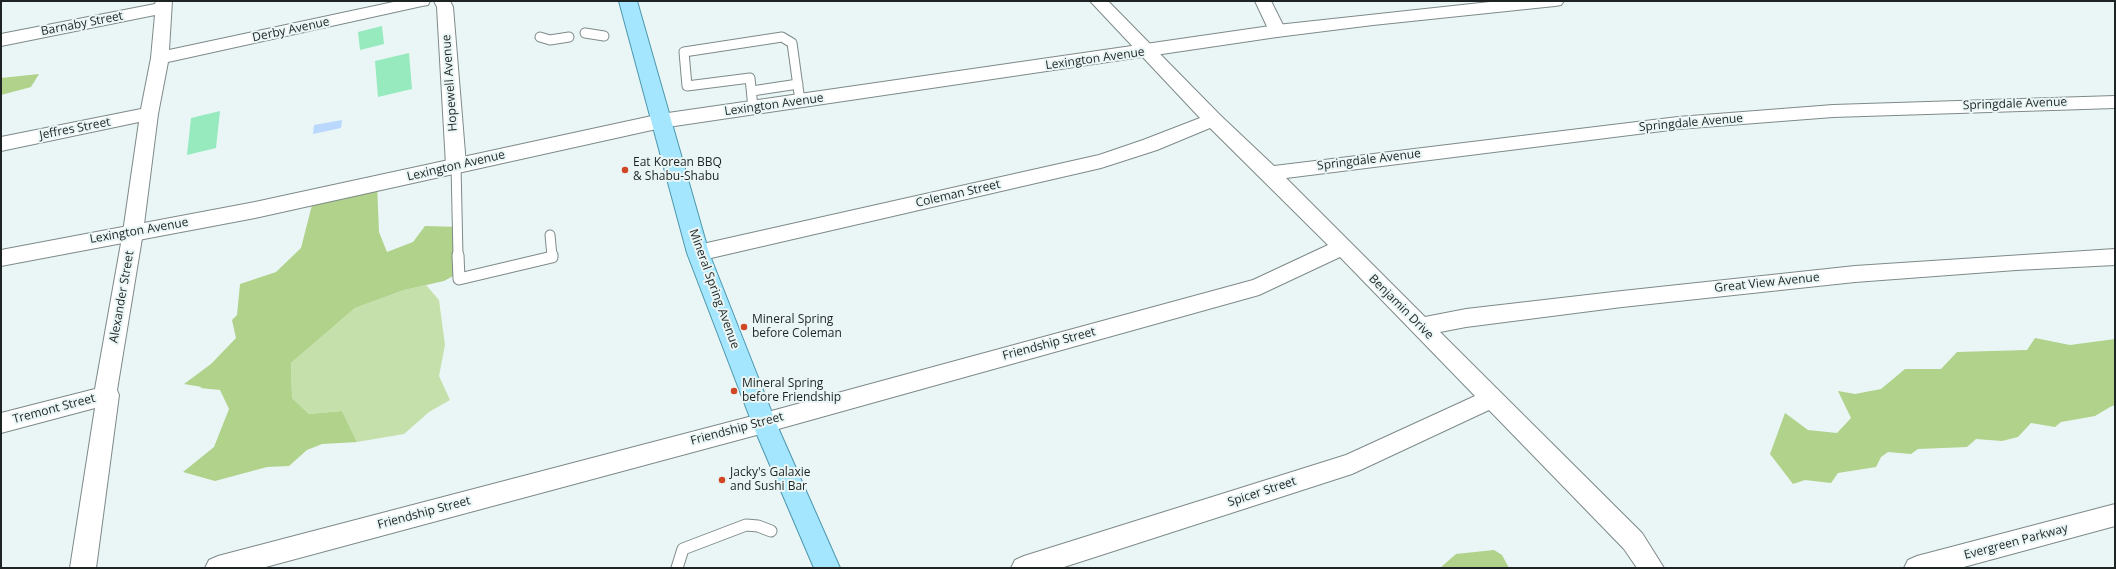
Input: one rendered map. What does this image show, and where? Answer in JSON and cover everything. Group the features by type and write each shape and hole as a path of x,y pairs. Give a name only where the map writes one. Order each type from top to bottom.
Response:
{"main road":[{"name":"Mineral Spring Avenue","path":"628,1 698,253 764,423 827,568"}],"street":[{"name":"Derby Avenue","path":"160,58 422,1"},
{"name":"Hopewell Avenue","path":"442,1 445,6 456,165"},
{"name":"Benjamin Drive","path":"1098,1 1213,120 1270,174 1633,541 1650,568"},
{"path":"1263,1 1277,31"},
{"name":"Lexington Avenue","path":"1,258 262,209 752,100 799,93 1146,52 1277,31 1373,19 1555,1"},
{"name":"Alexander Street","path":"84,568 108,395 106,390 133,232 149,114 160,58 163,5"},
{"name":"Barnaby Street","path":"1,40 163,5"},
{"name":"Springdale Avenue","path":"1270,174 1313,166 1678,123 1841,111 2115,102"},
{"name":"Jeffres Street","path":"1,144 149,114"},
{"name":"Coleman Street","path":"698,253 1101,161 1150,145 1213,120"},
{"name":"Friendship Street","path":"218,568 764,423 1259,287 1342,248"},
{"name":"Great View Avenue","path":"1420,327 1466,318 1614,300 1855,274 2016,262 2115,258"},
{"name":"Tremont Street","path":"1,423 108,395"},
{"name":"Spicer Street","path":"1024,568 1352,464 1493,398"},
{"name":"Evergreen Parkway","path":"1917,568 2115,515"}],"lane":[{"path":"585,33 604,36"},
{"path":"540,37 550,40 569,37"},
{"path":"752,100 750,78 687,86 684,52 782,37 792,43 799,93"},
{"path":"456,165 459,279 552,257 550,235"},
{"path":"677,568 677,564 683,549 746,525 758,526 771,531"}],"green space":[{"path":"39,74 31,87 1,95 1,78"},
{"path":"377,184 379,232 387,252 413,242 425,226 461,227 463,255 462,271 444,281 404,290 355,308 291,363 292,398 309,414 342,411 357,442 322,444 307,450 289,466 267,467 215,481 183,472 214,447 229,409 220,390 200,388 202,387 184,384 211,364 236,338 232,320 237,315 240,284 276,272 301,248 313,201"},
{"path":"426,285 439,300 445,345 439,376 450,400 429,412 404,434 357,442 342,411 309,414 292,398 291,363 355,308 404,290"},
{"path":"2035,338 2070,345 2115,339 2115,405 2095,416 2061,422 2055,427 2031,423 2018,437 2002,441 1976,439 1967,447 1918,449 1911,454 1888,452 1881,457 1876,467 1838,473 1831,483 1805,480 1793,484 1770,454 1785,413 1808,430 1837,433 1851,418 1838,391 1855,394 1881,389 1905,369 1941,369 1957,352 2027,350"},
{"path":"1494,550 1502,555 1509,568 1440,568 1456,554"}],"water":[{"path":"342,120 341,128 313,134 314,125"}],"building":[{"path":"382,26 384,44 360,50 358,32"},
{"path":"409,53 412,89 378,97 375,61"},
{"path":"220,111 216,148 187,155 191,118"}],"place":[{"name":"Eat Korean BBQ & Shabu-Shabu","path":"625,170"},
{"name":"Mineral Spring before Coleman","path":"744,327"},
{"name":"Mineral Spring before Friendship","path":"734,391"},
{"name":"Jacky's Galaxie and Sushi Bar","path":"722,480"}]}
